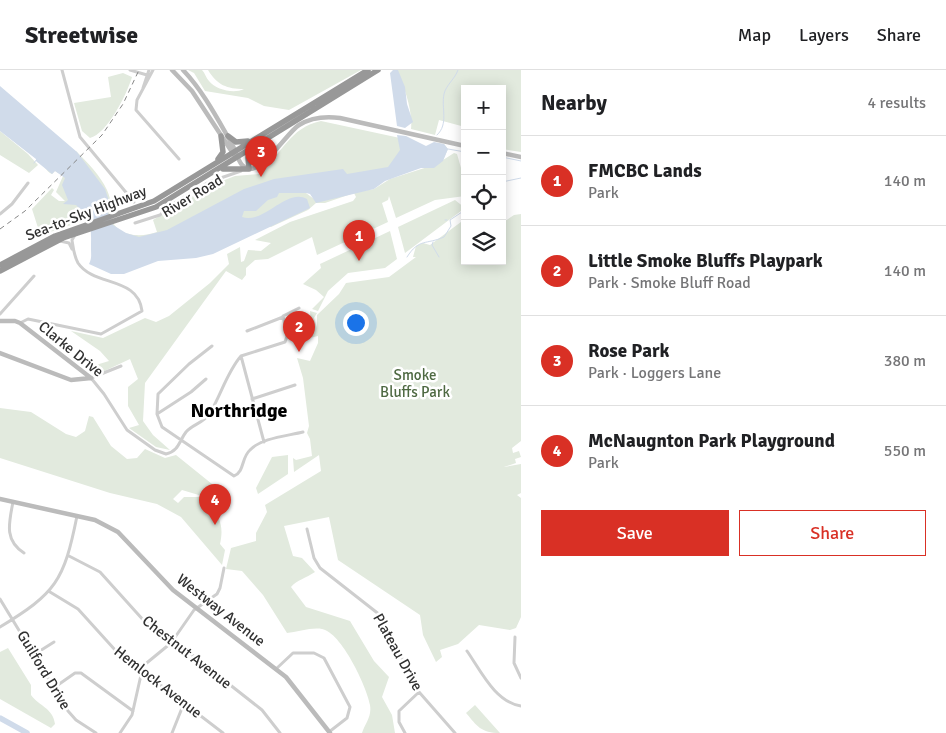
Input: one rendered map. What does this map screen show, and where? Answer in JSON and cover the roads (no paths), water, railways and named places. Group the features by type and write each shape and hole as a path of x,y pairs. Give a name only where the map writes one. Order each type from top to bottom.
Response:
{"highway":[{"name":"Sea-to-Sky Highway","path":"115,218 154,201 368,70"},
{"name":"Sea-to-Sky Highway","path":"0,265 44,240 156,207 378,70"},
{"path":"215,163 223,152 220,136"},
{"path":"228,136 238,142 255,139"},
{"path":"214,172 229,167 249,169 248,158 250,149"},
{"name":"Sea-to-Sky Highway","path":"0,271 54,242 89,226"},
{"path":"0,265 54,242"}],"street":[{"path":"62,70 80,137 134,202"},
{"path":"130,70 147,75"},
{"path":"143,89 149,70"},
{"path":"153,70 136,103 138,113 179,159"},
{"path":"172,70 195,96 220,136 234,151"},
{"path":"183,70 200,91 228,136 242,166 249,169 262,164 287,135 299,125 322,117 340,118 461,145"},
{"path":"506,154 521,157"},
{"name":"River Road","path":"135,223 160,215 168,207 209,182 249,169"},
{"path":"0,214 12,204 28,183"},
{"path":"74,252 72,240 76,233"},
{"path":"20,323 25,320 44,321 101,334 140,314 142,308 131,290 86,271 78,263 69,243 54,242"},
{"path":"0,314 34,276"},
{"path":"247,331 299,308"},
{"path":"264,442 241,356 287,341 283,316"},
{"name":"Clarke Drive","path":"0,321 20,323 91,378 104,394 127,430 164,454 172,453 188,430 208,416 226,383 232,364 241,356"},
{"path":"212,346 160,392 156,399 156,414 162,427 234,476 241,471 250,449 264,442 303,432"},
{"path":"0,353 72,380 91,378 121,366"},
{"path":"156,414 191,392 206,379"},
{"path":"252,399 295,385"},
{"name":"Westway Avenue","path":"0,499 77,516 102,523 118,532 169,586 294,685 329,733"},
{"path":"13,502 8,532 16,548 24,553"},
{"path":"0,627 36,604 50,592 59,580 69,556 77,516"},
{"name":"Plateau Drive","path":"307,529 314,558 323,572 371,606 383,618 419,692 455,733"},
{"name":"Chestnut Avenue","path":"69,556 100,572 145,622 173,640 264,712 280,733"},
{"path":"120,733 133,711 145,664 173,640 197,608 219,591 224,568"},
{"name":"Hemlock Avenue","path":"50,592 78,608 116,651 223,733"},
{"name":"Guilford Drive","path":"0,599 72,717 96,733"},
{"path":"515,637 514,663 521,678"},
{"path":"35,654 54,642"},
{"path":"467,651 500,697 513,705 521,706"},
{"path":"276,669 293,653 314,653 324,658 350,706 347,718 329,733"},
{"path":"55,687 75,673 81,673 133,711"},
{"path":"405,733 399,722 399,711 419,692"},
{"path":"172,733 184,703"}],"water":[{"path":"393,70 398,70 405,87 407,104 413,122 405,128 397,126 390,73"},
{"path":"0,86 77,152 105,189 109,201 108,213 113,225 126,233 139,237 167,230 244,189 274,179 343,169 347,174 388,167 400,150 397,135 406,136 426,146 434,142 444,144 448,149 443,161 434,168 421,168 385,181 374,189 316,203 310,194 279,193 277,197 268,200 256,211 244,211 242,217 258,216 291,198 307,199 310,208 213,254 196,258 158,261 124,274 111,274 89,264 91,260 90,225 86,216 76,205 63,204 68,200 62,185 65,178 55,171 52,174 0,131"}],"waterway":[{"path":"437,135 441,131 444,121 444,94 458,70"},
{"path":"448,149 461,151"},
{"path":"506,158 521,161"},
{"path":"34,163 37,159"},
{"path":"506,181 521,178"},
{"path":"407,257 419,244 444,237 451,226 450,220 461,213"},
{"path":"433,242 432,245 439,257"},
{"path":"0,718 27,733"}],"railway":[{"path":"0,229 25,211 102,135 123,104 139,70"}],"place":[{"name":"Rose Park","path":"261,177"},
{"name":"FMCBC Lands","path":"359,261"},
{"name":"Little Smoke Bluffs Playpark","path":"299,352"},
{"name":"McNaugnton Park Playground","path":"215,525"}],"district":[{"name":"Northridge","path":"239,410"}],"park label":[{"name":"Smoke Bluffs Park","path":"415,384"}]}
